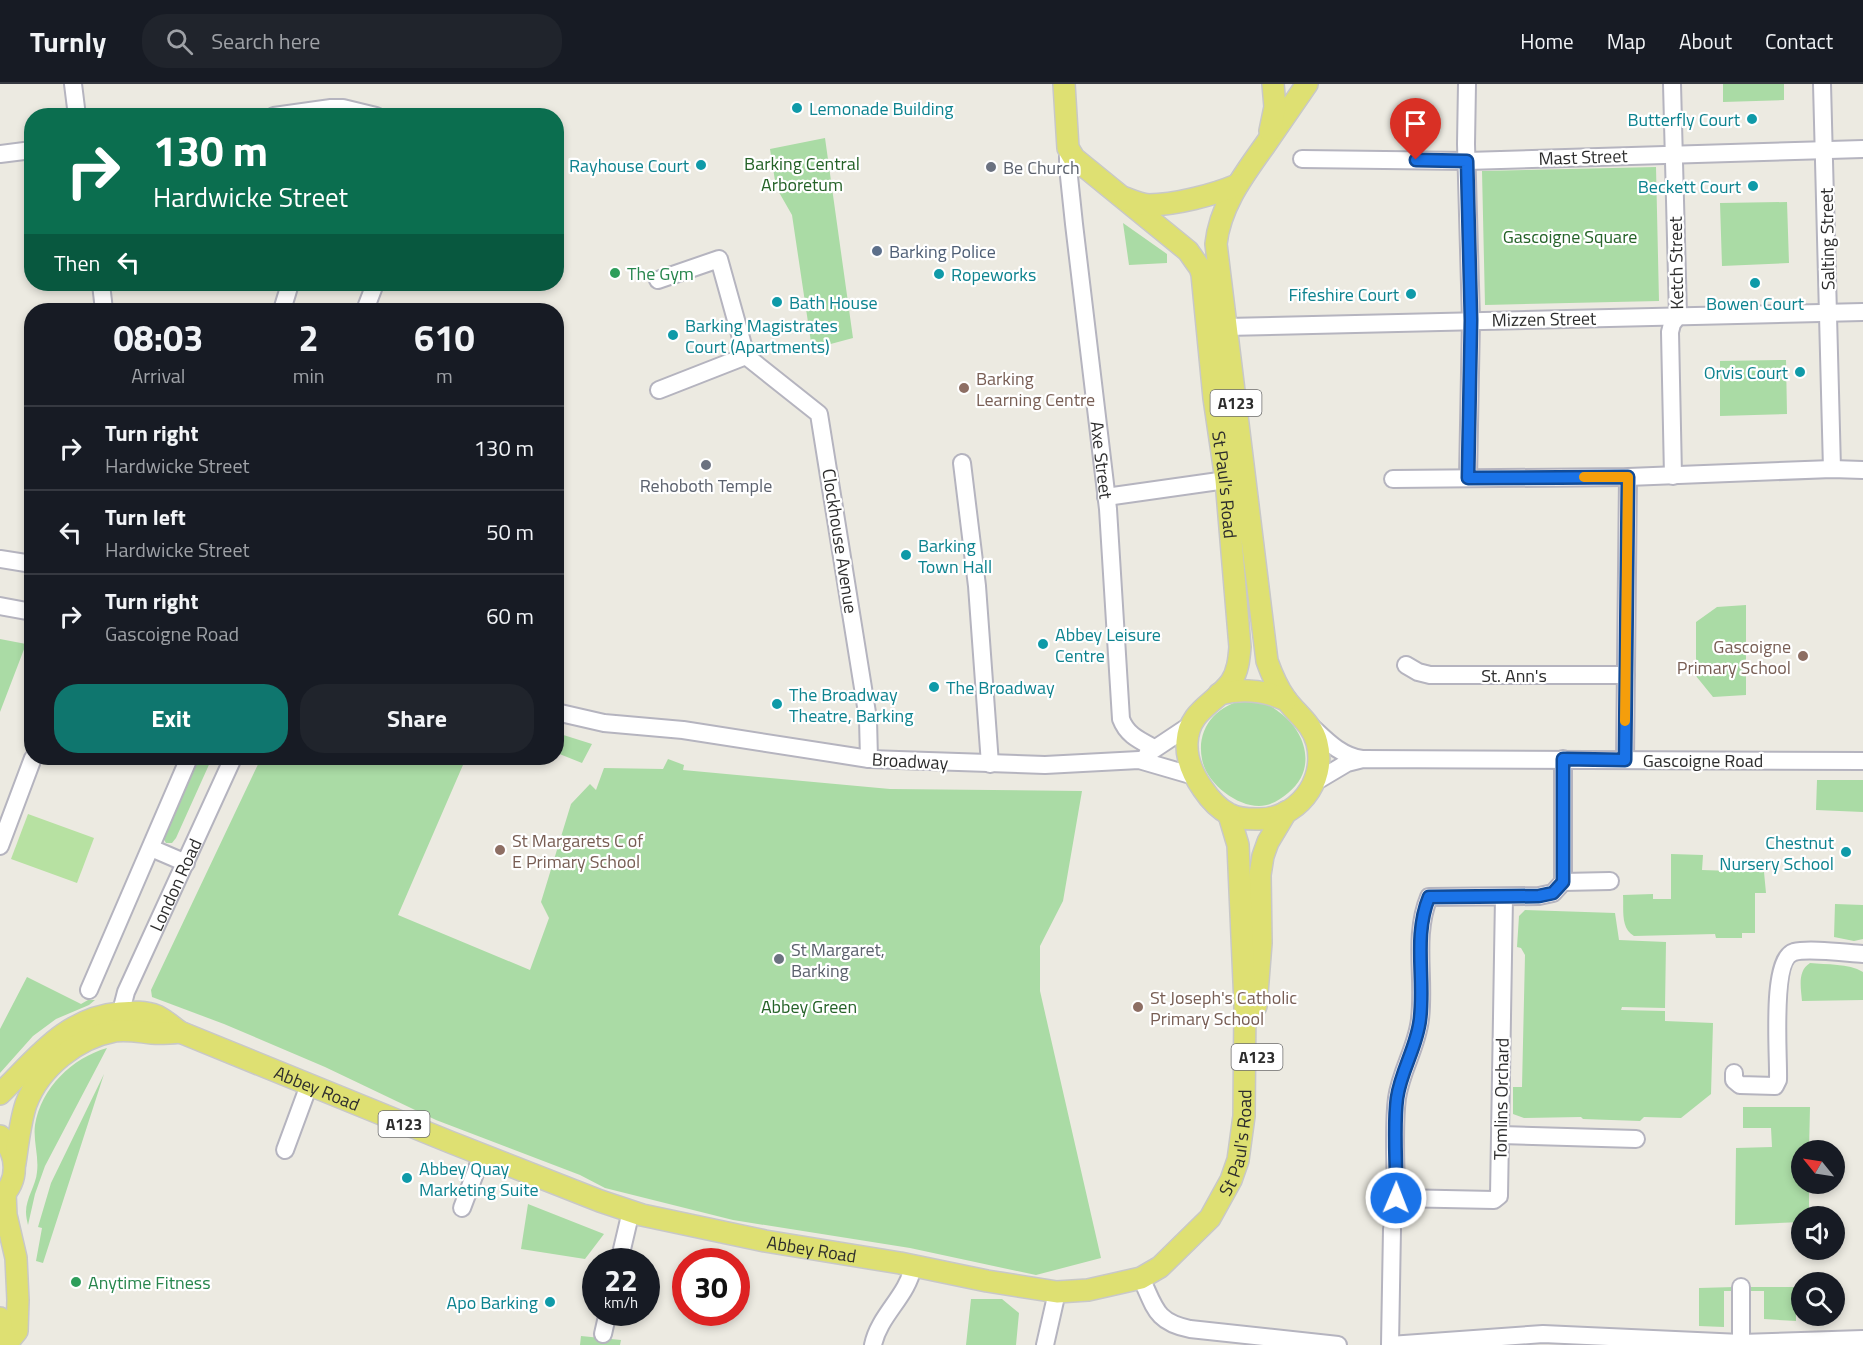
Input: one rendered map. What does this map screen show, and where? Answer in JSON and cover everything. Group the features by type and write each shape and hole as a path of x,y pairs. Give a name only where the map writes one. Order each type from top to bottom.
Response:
{"main road":[{"name":"Axe Street","path":"1064,84 1068,148"},
{"name":"St Paul's Road","path":"1265,146 1275,107 1273,84"},
{"name":"St Paul's Road","path":"1141,1278 1160,1267 1210,1218 1231,1180 1242,1143 1245,1004 1238,845 1229,815 1263,820 1298,805 1315,782 1319,758 1313,734 1275,683 1267,662 1216,244 1224,210 1237,185 1307,84"},
{"name":"St Paul's Road","path":"1068,148 1081,166 1188,251 1200,268 1226,480 1240,647 1237,672 1189,726"},
{"name":"St Paul's Road","path":"1122,197 1148,205 1220,192 1237,185"},
{"path":"1226,480 1238,478 1243,461"},
{"path":"1219,694 1246,689 1264,692 1286,700"},
{"path":"1189,726 1188,750 1194,776 1208,796 1229,815"},
{"name":"St Paul's Road","path":"1160,1267 1180,1263 1218,1226 1242,1187 1250,1164 1257,1117 1256,1005 1261,943 1260,875 1268,842 1286,812"},
{"name":"Abbey Road","path":"118,1022 146,1013 158,1017 180,1032 309,1085 482,1155 631,1211 765,1241 1057,1292 1088,1290 1141,1278"},
{"name":"A123","path":"0,1094 39,1052 63,1033 97,1018 118,1022"},
{"name":"A123","path":"15,1163 26,1105 37,1083 52,1064 68,1051 118,1022"},
{"path":"0,1136 8,1144 15,1163 14,1177 3,1195 16,1258 18,1300 17,1331 8,1343 2,1331 0,1318"}],"street":[{"path":"73,84 76,108"},
{"path":"1467,84 1471,320 1468,478"},
{"name":"Ketch Street","path":"1672,84 1678,316 1670,332 1673,476"},
{"name":"Salting Street","path":"1822,84 1832,469"},
{"name":"Axe Street","path":"1068,148 1074,224 1107,503 1121,719 1130,734 1154,748"},
{"name":"Mast Street","path":"1302,159 1467,161 1863,149"},
{"path":"0,154 24,151"},
{"path":"658,280 718,260 746,356 659,390"},
{"name":"Mizzen Street","path":"1226,327 1863,312"},
{"name":"Clockhouse Avenue","path":"746,356 819,414 868,719 869,759"},
{"path":"962,462 977,586 990,764"},
{"path":"1393,479 1628,477 1832,469 1863,470"},
{"path":"1625,760 1628,477"},
{"path":"1107,503 1226,480"},
{"path":"0,558 24,562"},
{"path":"0,606 24,610"},
{"name":"St. Ann's","path":"1406,665 1418,672 1430,675 1626,675"},
{"name":"Broadway","path":"564,714 604,723 683,730 869,759 1054,765 1139,760 1194,776"},
{"name":"Gascoigne Road","path":"1305,721 1339,751 1363,759 1863,761"},
{"path":"1139,760 1189,726"},
{"name":"Gascoigne Road","path":"1315,782 1347,763 1363,759"},
{"path":"1504,897 1539,896 1553,893 1563,882 1563,759"},
{"path":"0,846 30,765"},
{"path":"88,990 186,765"},
{"name":"London Road","path":"118,1022 126,992 230,765"},
{"path":"151,848 186,863"},
{"path":"1563,882 1610,881"},
{"name":"Tomlins Orchard","path":"1429,897 1504,897 1499,1196 1494,1200 1396,1198 1397,1098 1402,1075 1413,1052 1420,1019 1421,932 1424,909 1429,897"},
{"path":"1734,1073 1734,1080 1740,1085 1775,1086 1778,1080 1779,985 1785,958 1793,952 1804,951 1863,954"},
{"path":"285,1150 309,1085"},
{"path":"1501,1135 1636,1139"},
{"path":"462,1208 482,1155"},
{"path":"622,1248 631,1211"},
{"path":"1392,1229 1390,1345 1543,1334 1694,1343 1844,1342 1863,1339"},
{"path":"873,1345 882,1320 912,1277 913,1266"},
{"path":"1141,1278 1161,1318 1174,1326 1338,1345"},
{"path":"1741,1287 1742,1343"},
{"path":"1045,1345 1057,1292"},
{"path":"603,1334 605,1326"}],"green space":[{"path":"1723,84 1784,84 1784,100 1723,102"},
{"name":"Barking Central Arboretum","path":"825,138 853,338 812,349 792,215 776,187 770,149"},
{"name":"Gascoigne Square","path":"1656,167 1659,301 1485,305 1482,171"},
{"path":"1787,202 1789,263 1722,266 1720,203"},
{"path":"1123,223 1167,254 1167,263 1129,265"},
{"path":"1786,360 1787,414 1720,416 1720,361"},
{"path":"1746,605 1746,695 1713,697 1696,676 1696,622 1717,607"},
{"path":"0,639 24,644 24,649 0,712"},
{"path":"1245,700 1257,701 1272,707 1289,720 1302,740 1305,751 1303,773 1297,784 1282,798 1263,806 1241,802 1223,792 1209,776 1202,759 1202,738 1210,720 1225,707"},
{"path":"564,735 592,744 582,763 564,756"},
{"name":"Abbey Green","path":"668,759 684,765 683,770 890,789 1082,791 1063,901 1040,946 1040,991 1101,1258 1036,1275 910,1248 733,1220 605,1188 580,1175 436,1120 325,1067 224,1024 152,997 151,990 258,765 463,765 398,915 530,970 549,918 541,902 571,804 590,784 596,790 604,768 663,769"},
{"path":"190,765 209,765 176,838 172,843 166,843 163,838"},
{"path":"1817,780 1863,780 1863,812 1816,810"},
{"path":"28,814 94,838 77,883 11,859"},
{"path":"1671,854 1703,855 1702,870 1764,872 1766,893 1755,893 1755,933 1742,933 1742,938 1716,938 1715,934 1634,936 1630,933 1624,918 1623,895 1653,894 1653,899 1671,899"},
{"path":"1835,904 1863,905 1863,939 1854,941 1834,937"},
{"path":"1525,910 1615,913 1619,940 1666,942 1665,1008 1622,1007 1621,1010 1665,1011 1665,1021 1713,1023 1711,1094 1681,1118 1644,1117 1640,1121 1583,1119 1581,1117 1524,1118 1513,1114 1513,1087 1522,1087 1525,955 1521,948 1517,947 1519,916"},
{"path":"1810,963 1844,966 1863,972 1863,1000 1802,1001 1801,975"},
{"path":"27,977 81,1004 88,1000 95,1000 89,1005 56,1019 33,1036 0,1073 0,1029"},
{"path":"107,1048 45,1166 35,1194 28,1225 26,1207 37,1172 35,1125 38,1111 60,1076 82,1059"},
{"path":"104,1074 43,1263 36,1261 42,1228 38,1227 51,1183"},
{"path":"1743,1107 1810,1107 1809,1140 1791,1140 1791,1194 1809,1194 1809,1206 1791,1206 1791,1222 1735,1225 1736,1148 1772,1147 1771,1128 1743,1128"},
{"path":"528,1204 604,1234 593,1248 582,1248 582,1259 521,1249"},
{"path":"1735,1287 1735,1291 1724,1291 1724,1327 1699,1326 1699,1288"},
{"path":"1751,1287 1791,1287 1791,1321 1764,1319 1764,1291 1751,1291"},
{"path":"971,1299 1002,1299 1019,1313 1016,1345 966,1345"},
{"path":"581,1336 621,1340 620,1345 580,1345"}],"slow traffic":[{"path":"1584,477 1628,477 1625,721"}],"place":[{"name":"Lemonade Building","path":"797,108"},
{"name":"Butterfly Court","path":"1752,119"},
{"name":"Rayhouse Court","path":"701,165"},
{"name":"Be Church","path":"991,167"},
{"name":"Beckett Court","path":"1753,186"},
{"name":"Barking Police","path":"877,251"},
{"name":"The Gym","path":"615,273"},
{"name":"Ropeworks","path":"939,274"},
{"name":"Bowen Court","path":"1755,283"},
{"name":"Fifeshire Court","path":"1411,294"},
{"name":"Bath House","path":"777,302"},
{"name":"Barking Magistrates Court (Apartments)","path":"673,335"},
{"name":"Orvis Court","path":"1800,372"},
{"name":"Barking Learning Centre","path":"964,388"},
{"name":"Rehoboth Temple","path":"706,465"},
{"name":"Barking Town Hall","path":"906,555"},
{"name":"Abbey Leisure Centre","path":"1043,644"},
{"name":"Gascoigne Primary School","path":"1803,656"},
{"name":"The Broadway","path":"934,687"},
{"name":"The Broadway Theatre, Barking","path":"777,704"},
{"name":"St Margarets C of E Primary School","path":"500,850"},
{"name":"Chestnut Nursery School","path":"1846,852"},
{"name":"St Margaret, Barking","path":"779,959"},
{"name":"St Joseph's Catholic Primary School","path":"1138,1007"},
{"name":"Abbey Quay Marketing Suite","path":"407,1178"},
{"name":"Anytime Fitness","path":"76,1282"},
{"name":"Apo Barking","path":"550,1302"}],"route":[{"path":"1396,1198 1397,1098 1402,1075 1413,1052 1420,1019 1421,932 1424,909 1429,897 1539,896 1553,893 1563,882 1563,759 1625,760 1628,477 1468,478 1471,320 1467,161 1416,160"}]}
